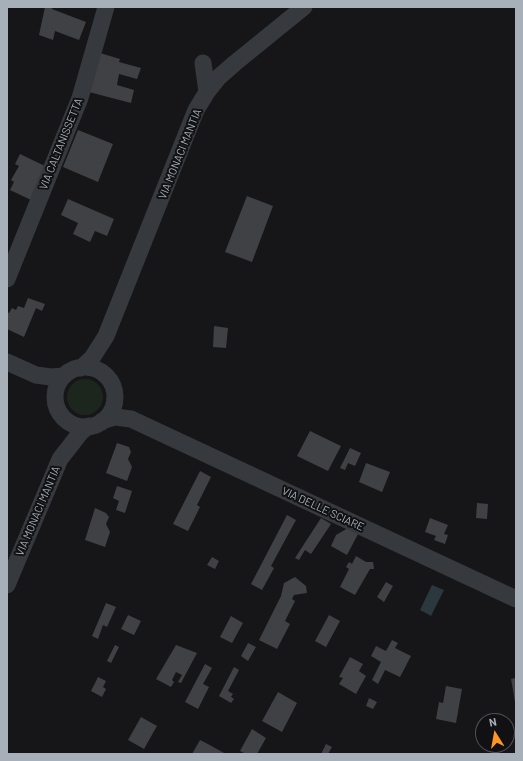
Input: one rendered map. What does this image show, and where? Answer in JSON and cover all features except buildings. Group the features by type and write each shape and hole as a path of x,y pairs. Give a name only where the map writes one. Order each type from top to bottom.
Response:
{"street":[{"name":"VIA CALTANISSETTA","path":"7,279 80,98 106,7"},
{"name":"VIA MONACI MANTIA","path":"81,368 92,358 106,336 196,110 207,92 219,77 304,7"},
{"path":"203,63 207,92"},
{"name":"VIA MONACI MANTIA","path":"106,336 104,361 106,376"},
{"path":"7,362 36,375 51,377 64,376 81,368 95,369 106,376 113,388 114,398 111,411 95,424 79,426 71,423 58,407 47,387 36,375"},
{"path":"58,407 57,387 64,376"},
{"name":"VIA DELLE SCIARE","path":"114,398 120,408 131,418 516,599"},
{"name":"VIA MONACI MANTIA","path":"7,585 60,459 65,429 58,407"},
{"name":"VIA DELLE SCIARE","path":"95,424 115,417 131,418"},
{"name":"VIA MONACI MANTIA","path":"60,459 81,432 95,424"}],"shaded area":[{"path":"89,379 98,384 102,390 102,404 98,410 89,415 81,415 72,410 68,404 67,393 72,384 78,380"},
{"path":"432,585 444,590 431,616 420,610"}]}
